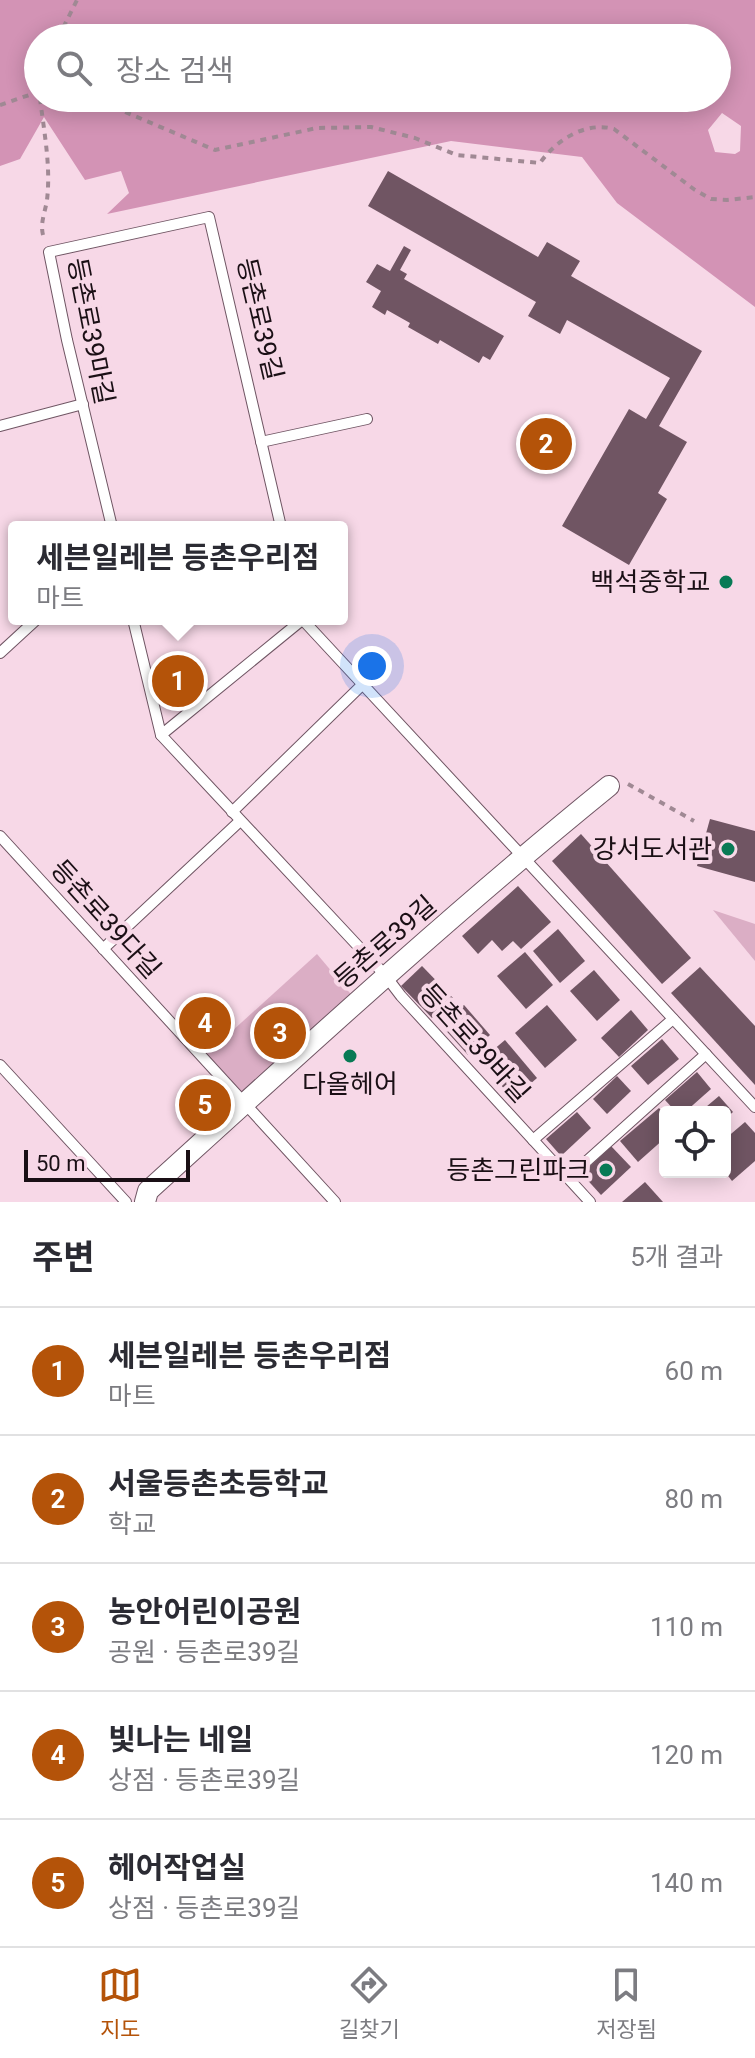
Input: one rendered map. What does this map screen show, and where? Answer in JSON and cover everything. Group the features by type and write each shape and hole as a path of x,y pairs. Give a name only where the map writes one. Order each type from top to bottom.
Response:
{"street":[{"name":"등촌로39길","path":"145,1202 148,1191 385,975 523,856 615,782"}],"lane":[{"name":"등촌로39마길","path":"111,521 49,252 209,217"},
{"name":"등촌로39길","path":"209,217 280,521"},
{"path":"0,426 83,404"},
{"path":"261,442 367,419"},
{"path":"0,653 30,625"},
{"path":"134,625 161,735 385,975"},
{"path":"161,735 296,625"},
{"path":"307,625 755,1107"},
{"path":"232,812 362,685"},
{"path":"103,949 240,821"},
{"name":"등촌로39다길","path":"0,836 335,1202"},
{"name":"등촌로39바길","path":"385,975 590,1202"},
{"name":"등촌로39바길","path":"533,1140 673,1019"},
{"path":"568,1178 706,1054"},
{"path":"0,1065 126,1202"}],"path":[{"path":"65,24 77,0"},
{"path":"0,105 24,97"},
{"path":"42,112 49,179 41,229 49,252"},
{"path":"125,112 215,150 317,128 371,127 415,138 457,155 540,163 555,145 568,137 603,126 614,129 711,199 755,197"},
{"path":"615,782 694,821"}],"shaded area":[{"path":"0,0 755,0 755,307 617,203 582,157 451,141 107,214 129,193 121,171 85,180 44,117 20,159 0,166","holes":["722,113 741,126 740,151 735,154 715,152 708,130"]},
{"path":"713,910 755,924 755,961"},
{"path":"317,954 360,1005 244,1112 199,1061"}],"building":[{"path":"388,171 538,257 547,242 580,261 571,276 702,351 659,426 687,442 658,493 667,499 629,565 562,526 629,409 646,419 670,378 567,320 560,334 528,316 536,302 368,206"},
{"path":"404,246 411,250 400,270 407,274 404,279 504,336 490,360 483,356 479,363 440,340 438,344 408,327 410,323 387,310 385,315 372,307 381,291 366,282 377,264 390,271"},
{"name":"강서도서관","path":"710,819 755,831 755,882 697,866"},
{"path":"581,834 691,958 662,984 552,861"},
{"path":"518,886 551,922 521,949 513,941 502,951 492,940 478,954 462,936"},
{"path":"558,929 585,961 560,983 533,951"},
{"path":"525,952 553,985 526,1009 497,976"},
{"path":"422,966 453,998 432,1018 401,986"},
{"path":"700,967 755,1026 755,1085 671,993"},
{"path":"594,970 620,1000 597,1021 570,991"},
{"path":"464,1005 490,1035 468,1055 441,1025"},
{"path":"547,1005 577,1040 545,1068 515,1033"},
{"path":"631,1010 648,1030 619,1057 601,1038"},
{"path":"662,1039 679,1059 648,1085 631,1066"},
{"path":"505,1040 537,1078 513,1099 480,1061"},
{"path":"697,1072 711,1089 692,1106 670,1106 665,1100"},
{"path":"617,1076 631,1091 607,1114 593,1099"},
{"path":"719,1096 728,1106 707,1106"},
{"path":"659,1108 659,1143 638,1162 620,1141"},
{"path":"577,1112 591,1128 561,1156 546,1139"},
{"path":"745,1122 755,1133 755,1161 732,1181 730,1178 731,1134"},
{"name":"등촌그린파크","path":"611,1146 631,1167 601,1195 582,1174"},
{"path":"645,1182 663,1202 622,1202"}],"place":[{"name":"서울등촌초등학교","path":"546,444"},
{"name":"백석중학교","path":"726,582"},
{"name":"세븐일레븐 등촌우리점","path":"178,681"},
{"name":"강서도서관","path":"728,849"},
{"name":"빛나는 네일","path":"205,1023"},
{"name":"농안어린이공원","path":"280,1033"},
{"name":"다올헤어","path":"350,1056"},
{"name":"헤어작업실","path":"205,1105"},
{"name":"등촌그린파크","path":"606,1170"}]}
